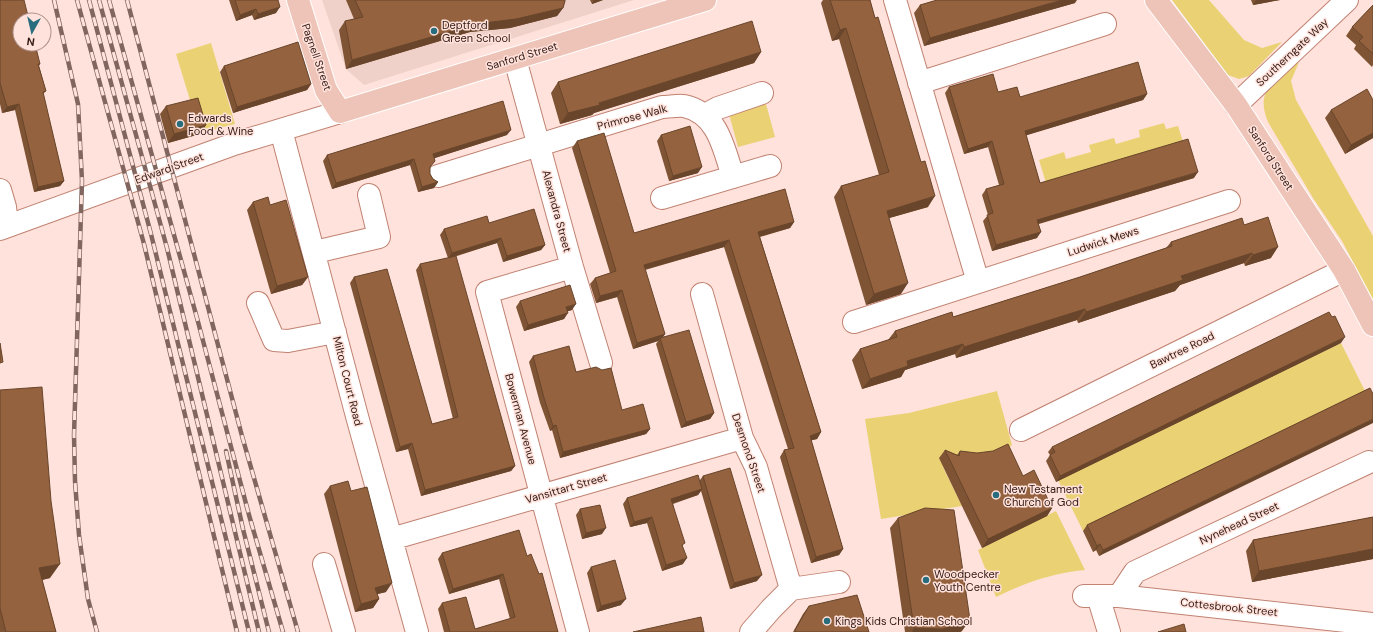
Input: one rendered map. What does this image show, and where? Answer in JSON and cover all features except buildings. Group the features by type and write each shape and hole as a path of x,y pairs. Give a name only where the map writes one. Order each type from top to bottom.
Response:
{"main road":[{"name":"Pagnell Street","path":"298,0 326,90 340,112"},
{"name":"Sanford Street","path":"340,112 705,0"},
{"name":"Sanford Street","path":"1156,0 1236,105 1344,270 1373,325"}],"street":[{"path":"895,0 978,282"},
{"name":"Southerngate Way","path":"1236,105 1347,0"},
{"path":"919,83 1105,24"},
{"name":"Alexandra Street","path":"515,58 572,267 601,363"},
{"path":"705,115 718,108 762,93"},
{"name":"Primrose Walk","path":"438,176 662,107 684,106 705,115 718,131 733,177"},
{"name":"Edward Street","path":"4,228 234,144 340,112"},
{"name":"Milton Court Road","path":"281,130 417,632"},
{"path":"662,198 770,166"},
{"path":"0,190 4,228"},
{"path":"315,252 379,236 368,195"},
{"name":"Ludwick Mews","path":"854,322 1229,201"},
{"name":"Bowerman Avenue","path":"572,267 487,292 578,632"},
{"name":"Bawtree Road","path":"1021,430 1344,270"},
{"name":"Desmond Street","path":"702,294 742,438 756,466 791,589"},
{"path":"258,303 274,340 288,341 335,332"},
{"name":"Vansittart Street","path":"391,539 742,438"},
{"name":"Nynehead Street","path":"1100,596 1135,572 1369,462"},
{"path":"324,564 344,632"},
{"path":"751,632 791,589 838,582"},
{"path":"1100,596 1109,632"},
{"name":"Cottesbrook Street","path":"1100,596 1373,624"}],"shaded area":[{"name":"Deptford Green School","path":"322,0 634,0 364,85 346,69"},
{"path":"1172,0 1209,0 1244,40 1262,48 1282,42 1249,76 1239,79 1228,75"},
{"path":"211,43 235,124 200,133 176,54"},
{"path":"1299,62 1291,81 1296,100 1373,236 1373,300 1342,241 1313,198 1268,122 1264,110 1266,93 1270,86 1275,80"},
{"path":"766,104 775,137 738,147 729,114"},
{"path":"1164,123 1166,129 1178,126 1184,145 1047,186 1039,160 1064,152 1066,159 1091,152 1089,145 1114,138 1116,144 1140,137 1139,130"},
{"path":"1341,343 1366,393 1083,531 1058,480"},
{"path":"997,391 1012,445 1002,453 946,461 943,467 962,506 881,519 865,419 909,413"},
{"path":"1056,511 1085,570 1073,571 1039,579 996,597 978,550"}],"railway":[{"path":"54,0 78,104 82,181 74,435 75,481 79,535 88,599 97,632"},
{"path":"77,0 144,244 237,632"},
{"path":"89,0 151,234 249,632"},
{"path":"99,0 167,248 259,632"},
{"path":"109,0 197,318 249,515 283,632"},
{"path":"127,0 242,436 298,632"},
{"path":"226,451 243,529 269,632"}],"place":[{"name":"Deptford Green School","path":"434,31"},
{"name":"Edwards Food & Wine","path":"180,124"},
{"name":"New Testament Church of God","path":"996,495"},
{"name":"Woodpecker Youth Centre","path":"926,580"},
{"name":"Kings Kids Christian School","path":"827,621"}]}
